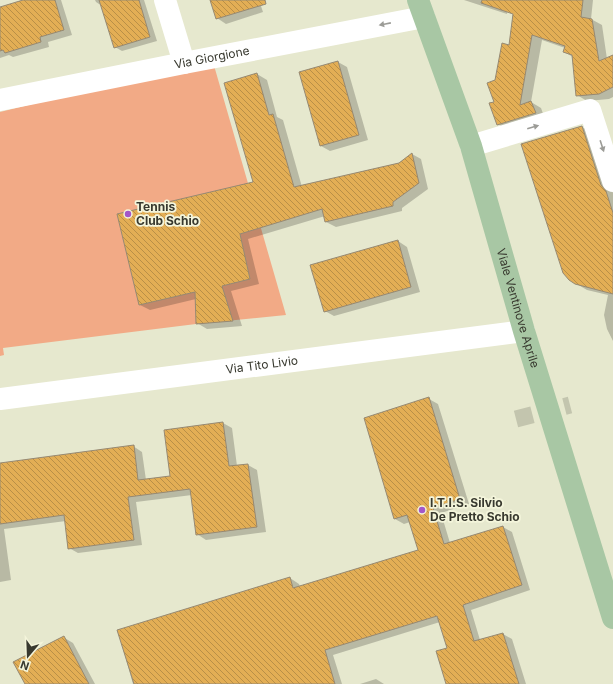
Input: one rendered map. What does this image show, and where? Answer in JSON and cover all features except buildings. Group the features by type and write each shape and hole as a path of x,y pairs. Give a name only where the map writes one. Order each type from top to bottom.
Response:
{"main road":[{"name":"Viale Ventinove Aprile","path":"421,9 471,146 524,331 613,618"}],"street":[{"path":"165,0 184,63"},
{"name":"Via Giorgione","path":"0,100 184,63 421,9"},
{"path":"471,146 590,110 613,181"},
{"name":"Via Tito Livio","path":"0,399 524,331"}],"shaded area":[{"name":"Tennis Club Schio","path":"213,62 286,315 196,324 3,348 4,355 0,356 0,112 200,63"}],"tunnel":[{"path":"516,419 570,405"}],"place":[{"name":"Tennis Club Schio","path":"128,214"},
{"name":"I.T.I.S. Silvio De Pretto Schio","path":"422,510"}]}
